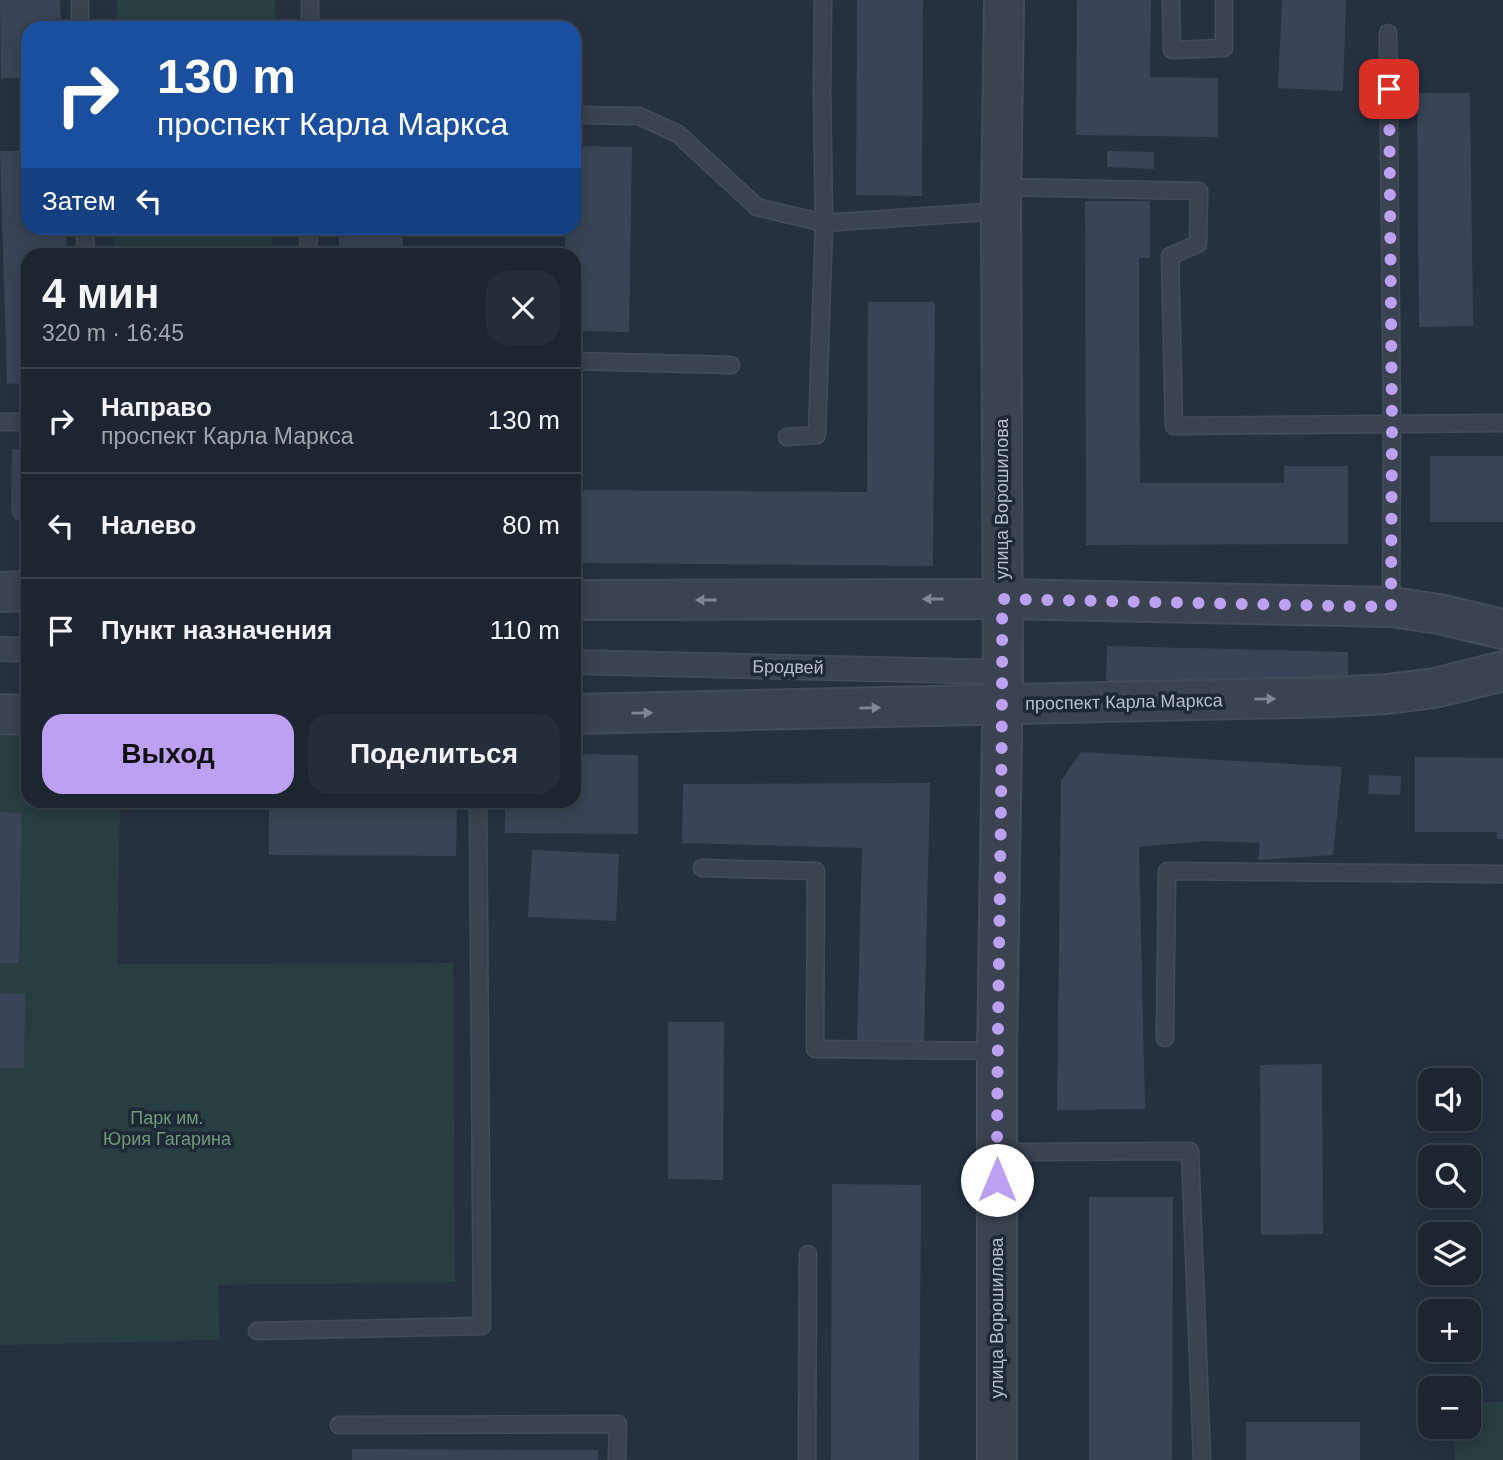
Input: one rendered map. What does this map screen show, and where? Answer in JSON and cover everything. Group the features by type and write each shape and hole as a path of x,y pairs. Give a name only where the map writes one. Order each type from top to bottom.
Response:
{"street":[{"name":"улица Ворошилова","path":"997,1460 1004,0"},
{"path":"0,592 21,591"},
{"path":"581,600 1002,599 1391,607 1438,614 1503,629"},
{"path":"0,649 21,650"},
{"name":"Бродвей","path":"581,662 1002,688"},
{"name":"проспект Карла Маркса","path":"581,715 1002,688 1334,697 1435,688 1503,671"},
{"path":"0,715 21,715"}],"lane":[{"path":"80,0 80,21"},
{"path":"310,0 310,21"},
{"path":"787,437 817,435 824,223 823,0"},
{"path":"1171,0 1172,50 1224,48 1224,0"},
{"path":"1388,33 1391,607"},
{"path":"581,116 639,116 678,134 757,207 824,223 1002,199 1199,191 1198,244 1170,256 1174,426 1503,423"},
{"path":"581,361 731,365"},
{"path":"0,422 21,422"},
{"path":"257,1331 482,1326 478,808"},
{"path":"702,868 816,872 815,1049 997,1051"},
{"path":"1165,1038 1167,871 1503,874"},
{"path":"997,1152 1190,1151 1202,1460"},
{"path":"807,1460 808,1254"},
{"path":"339,1425 618,1424 617,1460"}],"green space":[{"path":"117,0 275,0 275,21 117,21"},
{"path":"114,235 272,235 271,248 113,248"},
{"name":"Парк им. Юрия Гагарина","path":"0,734 21,735 21,808 120,808 117,964 453,963 455,1282 218,1285 220,1340 0,1345"},
{"path":"1481,1402 1503,1402 1503,1460 1455,1460 1455,1439 1481,1439"}],"building":[{"path":"0,0 60,0 61,21 21,21 21,78 1,78"},
{"path":"857,0 923,0 922,196 856,195"},
{"path":"1077,0 1151,0 1150,77 1218,78 1218,137 1076,135"},
{"path":"1282,0 1346,0 1343,91 1278,88"},
{"path":"1417,93 1470,93 1473,326 1419,327"},
{"path":"581,146 632,147 629,332 581,331 581,248 565,248 565,235 581,235"},
{"path":"0,151 21,151 21,235 66,235 67,248 21,248 21,383 7,384"},
{"path":"1107,151 1154,152 1154,169 1107,167"},
{"path":"1085,201 1150,201 1150,258 1139,258 1140,483 1284,483 1284,466 1348,466 1348,544 1086,545"},
{"path":"339,235 403,235 403,248 339,248"},
{"path":"868,302 935,302 933,566 581,563 581,490 867,492"},
{"path":"12,449 21,449 21,520 15,520 11,513"},
{"path":"1430,456 1503,456 1503,522 1430,522"},
{"path":"1107,646 1348,652 1348,683 1106,683"},
{"path":"1081,752 1342,767 1333,855 1258,860 1260,843 1205,841 1139,847 1145,1109 1057,1110 1061,781"},
{"path":"581,754 638,755 638,834 505,833 505,808 581,808"},
{"path":"1415,757 1503,758 1503,839 1497,839 1497,832 1415,832"},
{"path":"1369,775 1401,776 1400,795 1368,794"},
{"path":"930,783 924,1043 857,1041 862,848 682,843 683,784"},
{"path":"269,808 457,808 456,856 269,855"},
{"path":"0,812 22,813 19,963 0,963"},
{"path":"532,850 619,854 616,921 528,917"},
{"path":"0,993 25,994 24,1068 0,1068"},
{"path":"668,1022 724,1022 723,1180 668,1179"},
{"path":"1322,1064 1323,1234 1261,1235 1260,1065"},
{"path":"832,1184 921,1185 919,1460 831,1460"},
{"path":"1089,1197 1173,1197 1172,1460 1089,1460"},
{"path":"1246,1422 1360,1422 1360,1460 1246,1460"},
{"path":"352,1449 598,1450 598,1460 352,1460"}],"route":[{"path":"997,1180 1002,599 1391,607 1389,89"}]}
